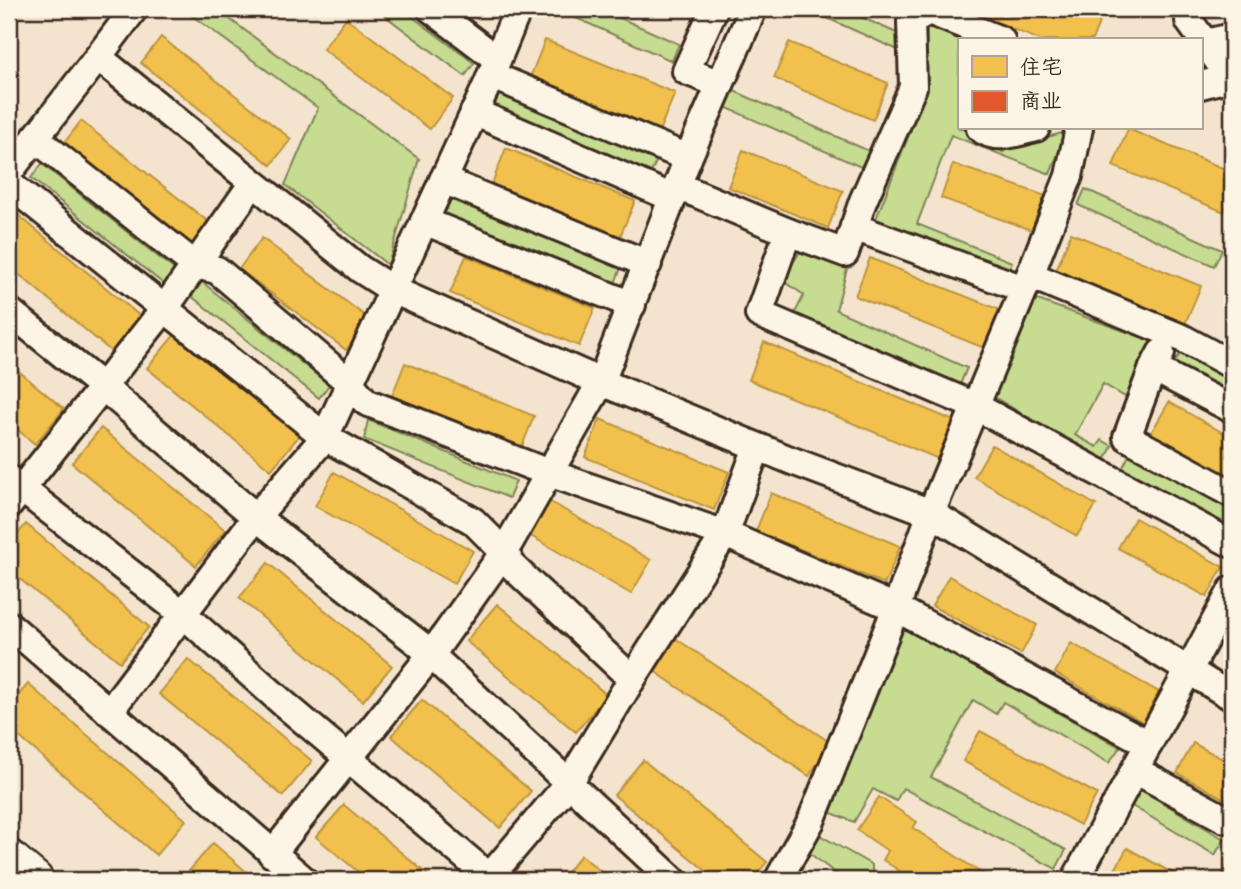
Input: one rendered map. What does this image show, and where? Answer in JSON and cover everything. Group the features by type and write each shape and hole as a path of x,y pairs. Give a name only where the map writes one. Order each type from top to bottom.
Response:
{"street":[{"path":"9,172 134,9"},
{"path":"431,9 494,67 688,158"},
{"path":"109,712 256,517 325,436 474,112 518,9"},
{"path":"714,9 686,71 720,84"},
{"path":"272,854 431,655 504,552 601,382 688,158 753,9"},
{"path":"1189,9 1189,21 1200,38"},
{"path":"474,112 676,192 845,253 863,201 913,87 911,21 929,10 996,38"},
{"path":"1202,85 1231,78 1203,43 1232,37"},
{"path":"97,57 360,269 393,290 757,447 931,513 1232,697"},
{"path":"982,130 986,134 1000,136 1027,130"},
{"path":"778,880 811,821 931,513 1069,176 1079,130"},
{"path":"35,138 195,265 217,270 350,383 366,401 549,473 724,534 895,608 1149,744"},
{"path":"443,180 648,264"},
{"path":"253,183 164,308 103,387 13,491 183,614 490,879 569,783 724,534 757,447"},
{"path":"9,184 325,436 474,521 504,552 514,568 632,679"},
{"path":"424,221 632,305"},
{"path":"854,228 1027,282 1172,333 1232,365"},
{"path":"788,232 759,314 975,406 1232,544"},
{"path":"9,311 256,517 418,643 673,880"},
{"path":"1108,477 1127,437 1153,368 1172,333"},
{"path":"1153,368 1232,409"},
{"path":"1127,437 1232,494"},
{"path":"1074,880 1232,590"},
{"path":"9,625 304,880"},
{"path":"1135,770 1225,819"},
{"path":"9,859 34,880"}],"green space":[{"path":"183,9 216,9 419,159 388,265 285,185 318,108"},
{"path":"376,9 402,9 474,63 465,76"},
{"path":"556,9 600,9 679,44 672,61"},
{"path":"807,9 843,9 901,35 900,51"},
{"path":"927,26 958,39 958,130 967,130 967,133 1003,152 1013,146 1066,132 1050,174 951,135 917,224 1012,262 1008,272 876,219 924,96"},
{"path":"732,90 869,151 861,167 725,107"},
{"path":"500,92 658,157 651,173 493,108"},
{"path":"42,164 176,271 165,285 31,178"},
{"path":"1085,189 1222,250 1214,266 1078,205"},
{"path":"452,197 621,268 613,288 443,217"},
{"path":"803,247 848,265 836,310 967,368 959,387 828,329 793,317 804,295 782,280"},
{"path":"196,277 329,385 319,398 185,291"},
{"path":"1032,298 1155,342 1127,398 1103,384 1075,435 1097,447 1102,440 1112,446 1104,463 994,397"},
{"path":"1182,350 1232,377 1232,398 1173,366"},
{"path":"368,420 516,481 509,498 364,439"},
{"path":"1130,453 1232,509 1232,530 1122,469"},
{"path":"901,626 1120,747 1109,763 1003,702 996,714 973,700 931,777 1066,850 1056,869 903,788 896,801 873,789 854,822 829,812"},
{"path":"1136,787 1224,839 1215,855 1127,803"},
{"path":"816,833 872,865 872,878 877,880 844,880 808,852"}],"building: 住宅":[{"path":"448,9 473,9 463,21"},
{"path":"962,9 1071,9 1100,20 1093,38 1035,38"},
{"path":"346,18 453,98 430,129 323,49"},
{"path":"161,37 291,139 271,165 141,63"},
{"path":"545,40 675,93 659,131 530,78"},
{"path":"789,42 888,83 873,120 774,78"},
{"path":"81,121 211,224 190,249 61,147"},
{"path":"1128,130 1130,130 1232,172 1232,192 1224,212 1113,166"},
{"path":"506,148 635,201 619,239 491,186"},
{"path":"743,150 843,191 828,228 728,187"},
{"path":"953,164 1046,196 1034,231 941,198"},
{"path":"17,214 141,317 112,352 9,266 9,224"},
{"path":"1071,233 1201,286 1185,324 1056,271"},
{"path":"262,238 369,319 346,350 239,269"},
{"path":"466,256 595,308 579,346 450,293"},
{"path":"870,258 1000,310 984,348 855,296"},
{"path":"176,333 300,435 271,470 147,368"},
{"path":"764,342 957,422 941,460 749,380"},
{"path":"9,363 64,409 35,444 9,423"},
{"path":"405,363 534,416 519,454 390,401"},
{"path":"1169,402 1232,438 1232,480 1151,433"},
{"path":"600,419 729,472 714,510 585,457"},
{"path":"101,428 225,530 196,566 72,463"},
{"path":"992,445 1096,505 1077,536 974,477"},
{"path":"334,472 473,551 454,584 315,506"},
{"path":"771,493 900,546 885,584 756,531"},
{"path":"549,501 651,560 631,594 529,535"},
{"path":"1135,518 1223,567 1207,597 1118,548"},
{"path":"26,524 149,627 120,662 9,570 9,544"},
{"path":"268,563 392,666 363,701 239,598"},
{"path":"949,576 1037,625 1021,654 932,606"},
{"path":"497,604 607,695 576,732 466,641"},
{"path":"675,638 831,743 809,776 654,671"},
{"path":"1071,643 1159,692 1143,722 1055,673"},
{"path":"188,659 312,761 283,796 159,694"},
{"path":"28,684 186,820 156,855 9,728 9,706"},
{"path":"422,700 531,791 500,828 391,736"},
{"path":"980,731 1097,794 1080,825 963,761"},
{"path":"1193,743 1232,764 1232,803 1177,773"},
{"path":"643,760 767,862 752,880 717,880 614,795"},
{"path":"879,797 917,822 913,828 992,880 913,880 883,860 888,851 857,830"},
{"path":"344,805 434,880 368,880 316,837"},
{"path":"213,843 256,880 188,880 184,877"},
{"path":"1127,848 1185,880 1117,880 1111,877"},
{"path":"581,855 611,880 560,880"}],"building: 商业":[{"path":"1232,858 1232,880 1229,880 1222,876"}]}
